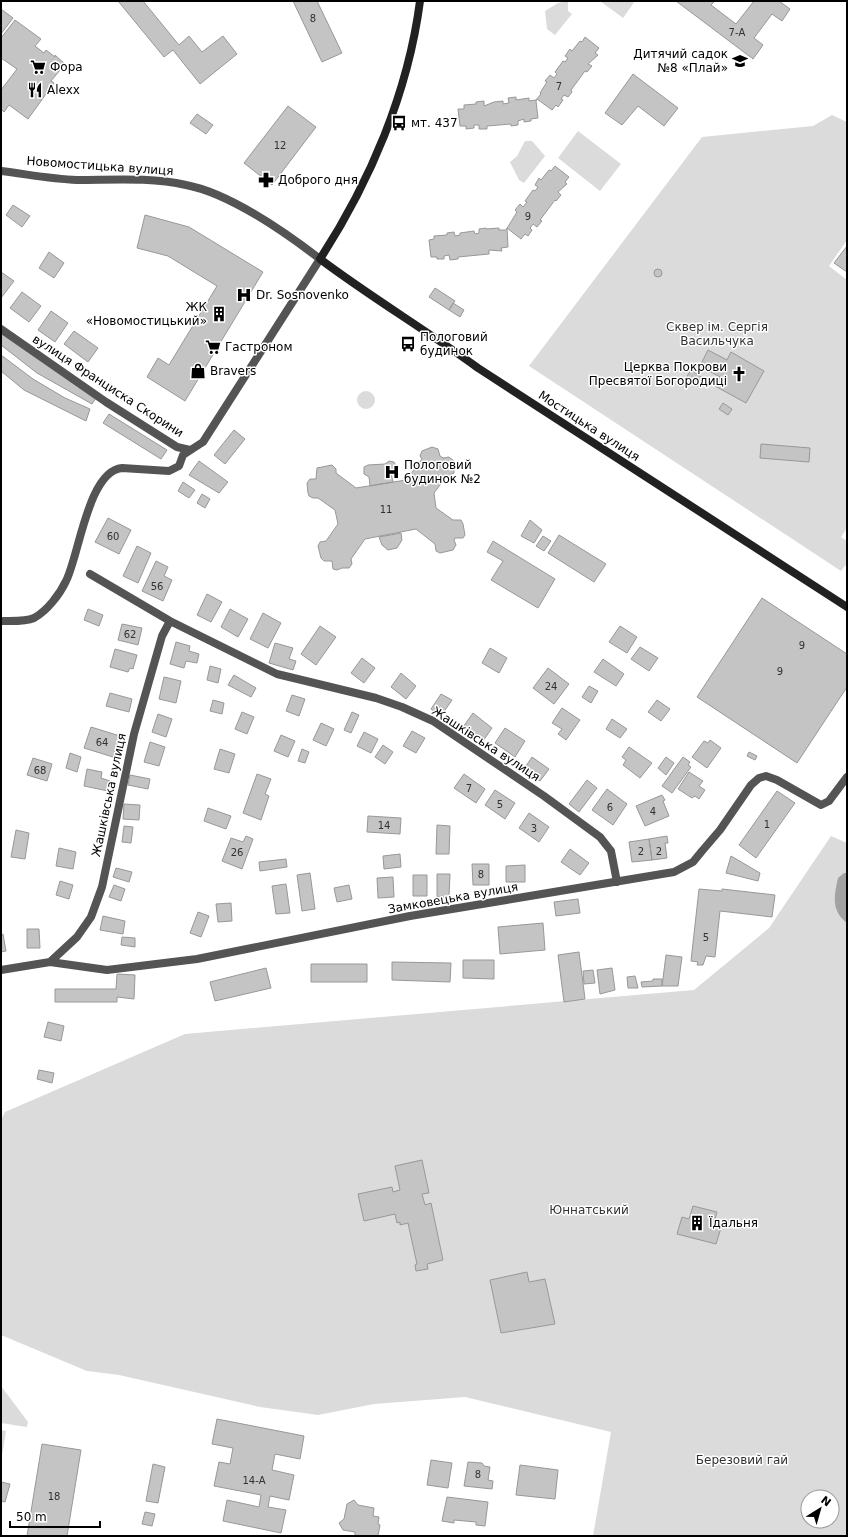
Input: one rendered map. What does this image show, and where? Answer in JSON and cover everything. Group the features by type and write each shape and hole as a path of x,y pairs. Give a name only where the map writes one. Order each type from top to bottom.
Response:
{"street":[{"path":"320,259 358,197 383,138 408,61 417,24 420,1"},
{"name":"Новомостицька вулиця","path":"1,171 75,180 157,180 186,185 204,190 245,209 297,241 320,259"},
{"name":"вулиця Франциска Скорини","path":"1,329 158,435 177,447 190,450 203,442 210,435 320,259"},
{"name":"Мостицька вулиця","path":"320,259 358,287 500,382 847,607"},
{"path":"1,621 16,621 34,618 49,605 66,581 73,564 86,516 102,482 108,474 116,468 169,472 179,466 183,455 190,450"},
{"name":"Жашківська вулиця","path":"90,574 170,621 277,674 376,698 402,707 433,722 544,796 600,837 610,851 617,882"},
{"name":"Жашківська вулиця","path":"50,962 77,937 91,917 102,886 134,734 162,636 170,621"},
{"name":"Замковецька вулиця","path":"1,970 50,962 107,970 197,959 410,916 674,872 693,862 720,830 751,785 759,778 766,776 777,780 821,805 830,802 847,777"}],"green space":[{"path":"568,1 568,11 572,14 555,35 547,29 545,11 558,3"},
{"path":"600,1 635,1 623,18"},
{"name":"Сквер ім. Сергія Васильчука","path":"832,115 847,122 847,240 829,266 847,280 847,528 841,537 847,541 847,563 841,571 529,366 702,137 813,126"},
{"path":"578,131 621,164 600,191 558,158"},
{"path":"525,141 532,141 545,156 524,183 519,180 510,162 517,156"},
{"path":"366,391 372,394 375,400 372,406 366,409 360,406 357,400 360,394"},
{"name":"Юннатський","path":"831,836 847,843 847,1536 593,1536 611,1432 465,1397 374,1404 318,1415 260,1407 119,1375 87,1371 1,1335 1,1120 5,1112 185,1034 694,990 769,928"},
{"path":"1,1386 28,1422 27,1427 1,1423"},
{"path":"1,1430 6,1431 1,1462"}],"shaded area":[{"path":"844,873 847,873 847,923 838,913 835,903 835,891 838,878"}],"building":[{"path":"118,1 143,1 179,45 189,36 202,52 223,36 237,54 200,84 173,50 164,57"},
{"path":"293,1 317,1 342,53 322,62"},
{"path":"676,1 715,1 711,5 736,24 754,1 779,1 790,9 782,21 772,14 754,38 763,45 753,59"},
{"path":"1,9 13,18 1,34"},
{"name":"Фора","path":"15,20 41,39 35,46 44,53 46,50 55,57 55,55 65,64 51,81 54,83 28,119 9,105 4,112 1,109 1,90 17,69 1,58 1,38"},
{"path":"585,37 599,48 595,53 598,55 588,64 592,66 587,72 585,71 571,90 572,92 568,97 564,95 561,99 563,100 558,107 556,105 552,110 537,99 538,118 531,119 531,121 524,122 524,119 518,121 518,125 511,126 511,124 487,126 487,129 479,129 479,125 474,125 474,128 466,129 466,126 460,126 458,109 464,109 464,105 476,104 476,102 484,101 484,106 494,102 503,101 503,104 509,103 508,98 516,97 516,100 529,98 529,101 536,100 547,82 545,81 550,75 554,78 557,74 555,72 563,61 565,62 568,58 565,56 570,49 572,51 580,41 582,42"},
{"path":"633,74 678,108 664,126 638,106 622,125 605,113"},
{"path":"288,106 316,127 272,185 244,163"},
{"path":"197,114 213,125 206,134 190,123"},
{"path":"555,166 569,177 565,182 567,184 558,192 561,195 556,201 555,200 540,220 542,221 537,227 533,224 530,228 532,230 528,236 525,234 521,239 507,228 517,212 515,210 520,204 523,207 527,202 525,201 533,190 535,191 538,187 535,185 539,178 541,180 549,170 551,171"},
{"path":"13,205 30,216 22,227 6,215"},
{"name":"ЖК «Новомостицький»","path":"145,215 189,227 263,272 185,401 147,377 158,358 169,365 217,286 168,256 137,248"},
{"path":"499,228 499,230 506,230 507,228 508,247 501,248 502,251 489,250 489,254 458,257 458,259 450,260 449,255 444,256 444,259 431,257 429,240 434,239 434,236 447,235 447,233 454,232 455,236 460,235 460,233 474,231 475,234 479,233 479,229"},
{"path":"847,246 847,272 834,263"},
{"path":"49,252 64,263 54,278 39,268"},
{"path":"658,269 661,270 661,276 658,277 655,276 654,273 655,270"},
{"path":"1,272 14,281 1,298"},
{"path":"435,288 455,301 449,310 429,297"},
{"path":"22,292 41,306 29,322 10,308"},
{"path":"453,303 464,310 460,317 449,310"},
{"path":"51,311 68,323 55,342 38,330"},
{"path":"74,331 98,348 88,362 64,344"},
{"path":"1,333 96,398 92,404 37,373 1,345"},
{"name":"Церква Покрови Пресвятої Богородиці","path":"708,350 727,360 731,352 764,371 746,403 715,386 720,377 700,366"},
{"path":"1,355 33,379 65,398 90,409 86,421 24,390 1,371"},
{"path":"691,370 706,380 701,388 686,378"},
{"path":"723,403 732,409 728,415 719,409"},
{"path":"109,414 167,450 161,459 103,423"},
{"path":"234,430 245,439 225,464 214,455"},
{"path":"761,444 810,448 809,462 760,458"},
{"path":"432,447 438,449 440,456 443,458 449,457 454,461 454,473 446,477 434,493 436,508 453,520 461,520 465,535 463,538 455,538 454,540 456,545 453,550 440,553 436,551 435,544 416,529 365,539 351,559 352,564 349,568 337,570 333,569 332,561 324,561 321,558 318,546 320,542 326,541 338,524 335,510 318,498 309,496 308,493 307,483 310,479 316,479 317,468 332,465 336,469 336,473 356,488 406,480 422,459 420,456 422,451"},
{"path":"199,461 228,482 219,493 189,475"},
{"path":"389,461 394,462 397,468 391,473 393,482 370,486 369,477 364,474 364,467 368,465 385,464"},
{"path":"183,482 195,490 189,498 178,491"},
{"path":"202,494 210,499 205,508 197,503"},
{"path":"108,518 131,530 119,554 95,542"},
{"path":"530,520 542,530 534,543 521,536"},
{"path":"401,533 402,540 397,548 388,550 382,545 379,537"},
{"path":"559,535 606,564 594,582 548,553"},
{"path":"543,536 551,541 544,551 536,546"},
{"path":"493,541 555,579 538,608 491,580 503,561 487,552"},
{"path":"137,546 151,553 138,583 123,576"},
{"path":"156,561 168,567 164,576 172,580 163,601 142,591"},
{"path":"207,594 222,602 211,622 197,615"},
{"path":"762,598 847,654 847,687 797,763 697,697"},
{"path":"88,609 103,615 99,626 84,620"},
{"path":"230,609 248,619 238,637 221,627"},
{"path":"263,613 281,623 268,648 250,639"},
{"path":"122,624 142,628 138,645 118,640"},
{"path":"320,626 336,637 316,665 301,654"},
{"path":"620,626 637,637 627,653 609,642"},
{"path":"176,642 190,646 189,651 199,654 197,663 186,661 184,668 170,664"},
{"path":"275,643 293,648 289,659 296,661 293,670 269,663"},
{"path":"640,647 658,658 649,671 631,659"},
{"path":"490,648 507,658 499,673 482,663"},
{"path":"115,649 137,655 133,669 130,668 128,672 110,667"},
{"path":"362,658 375,668 364,683 351,673"},
{"path":"603,659 624,674 616,686 594,672"},
{"path":"210,666 221,669 218,683 207,680"},
{"path":"548,668 569,684 554,704 533,688"},
{"path":"401,673 416,686 406,699 391,687"},
{"path":"234,675 256,688 251,697 228,685"},
{"path":"164,677 181,681 176,703 159,699"},
{"path":"589,686 598,691 591,703 582,697"},
{"path":"110,693 132,699 129,712 106,706"},
{"path":"441,694 452,700 441,716 431,709"},
{"path":"292,695 305,699 299,716 286,711"},
{"path":"213,700 224,703 222,714 210,711"},
{"path":"657,700 670,709 661,721 648,712"},
{"path":"562,708 580,720 566,740 558,734 562,729 552,723"},
{"path":"242,712 254,717 247,734 235,729"},
{"path":"352,712 359,715 351,733 344,730"},
{"path":"473,713 492,728 483,741 463,727"},
{"path":"158,714 172,719 166,737 152,732"},
{"path":"612,719 627,729 620,738 606,729"},
{"path":"321,723 334,729 326,746 313,740"},
{"path":"91,727 120,736 113,757 84,748"},
{"path":"505,728 525,741 515,757 495,743"},
{"path":"412,731 425,738 416,753 403,746"},
{"path":"364,732 378,739 371,753 357,746"},
{"path":"281,735 295,741 288,757 274,751"},
{"path":"710,740 721,748 707,768 692,757 704,741 708,743"},
{"path":"150,742 165,747 159,766 144,762"},
{"path":"383,745 393,752 385,764 375,757"},
{"path":"629,747 652,763 640,778 623,765 626,760 622,757"},
{"path":"220,749 235,754 229,773 214,769"},
{"path":"302,749 309,752 305,763 298,761"},
{"path":"749,752 757,756 755,760 747,756"},
{"path":"70,753 81,757 77,772 66,768"},
{"path":"532,757 549,769 540,781 524,769"},
{"path":"666,757 674,763 666,775 658,768"},
{"path":"683,757 690,762 688,765 691,767 672,793 662,786"},
{"path":"33,758 52,764 47,781 27,775"},
{"path":"87,769 102,772 101,778 110,781 108,791 84,786"},
{"path":"689,772 703,781 699,786 705,790 699,799 695,796 692,798 678,789"},
{"path":"257,774 271,779 265,794 269,796 261,820 243,813"},
{"path":"464,774 485,789 476,803 454,788"},
{"path":"130,775 150,779 148,789 128,785"},
{"path":"587,780 597,788 579,812 569,804"},
{"path":"607,789 627,804 613,825 592,810"},
{"path":"495,790 515,803 505,819 485,805"},
{"path":"777,791 795,803 756,858 739,845"},
{"path":"662,795 665,800 663,801 669,816 645,826 636,806"},
{"path":"124,804 140,805 139,820 123,819"},
{"path":"208,808 231,816 226,829 204,821"},
{"path":"529,813 549,827 539,842 519,828"},
{"path":"368,816 401,818 400,834 367,832"},
{"path":"437,825 450,826 449,854 436,854"},
{"path":"124,826 133,827 131,843 122,842"},
{"path":"16,830 29,833 25,859 11,857"},
{"path":"246,836 253,839 242,869 222,861 231,838 243,842"},
{"path":"667,836 668,843 665,843 667,858 652,860 649,839"},
{"path":"649,839 652,860 632,862 629,842"},
{"path":"59,848 76,852 73,869 56,866"},
{"path":"570,849 589,863 580,875 561,862"},
{"path":"400,854 401,867 384,869 383,856"},
{"path":"731,856 760,873 758,881 726,873"},
{"path":"286,859 287,867 260,871 259,862"},
{"path":"472,864 489,864 489,885 473,885"},
{"path":"525,865 525,882 506,882 506,866"},
{"path":"116,868 132,872 129,882 113,877"},
{"path":"310,873 315,909 302,911 297,875"},
{"path":"437,874 450,874 449,897 437,897"},
{"path":"413,875 427,875 427,896 413,896"},
{"path":"393,877 394,897 378,898 377,878"},
{"path":"60,881 73,885 69,899 56,895"},
{"path":"286,884 290,913 276,914 272,886"},
{"path":"114,885 125,889 121,901 109,897"},
{"path":"349,885 352,899 337,902 334,888"},
{"path":"699,889 722,891 722,889 775,895 772,917 720,911 715,957 706,956 703,965 697,965 698,962 691,961"},
{"path":"578,899 580,913 556,916 554,902"},
{"path":"231,903 232,921 218,922 216,904"},
{"path":"198,912 209,916 201,937 190,933"},
{"path":"103,916 125,921 123,934 100,930"},
{"path":"543,923 545,950 500,954 498,927"},
{"path":"27,929 39,929 40,948 27,948"},
{"path":"3,934 6,951 1,952 1,935"},
{"path":"122,937 135,938 135,947 121,945"},
{"path":"579,952 585,999 564,1002 558,955"},
{"path":"666,955 682,957 678,986 662,986"},
{"path":"463,960 494,960 494,979 463,978"},
{"path":"392,962 451,963 450,982 392,980"},
{"path":"311,964 367,964 367,982 311,982"},
{"path":"266,968 271,988 215,1001 210,982"},
{"path":"612,968 615,990 600,994 597,970"},
{"path":"593,970 595,983 584,984 583,971"},
{"path":"117,974 135,975 134,999 117,997 117,1002 55,1002 55,989 116,989"},
{"path":"635,976 638,988 628,988 627,977"},
{"path":"653,979 662,979 662,986 642,987 641,982 653,981"},
{"path":"48,1022 64,1026 61,1041 44,1037"},
{"path":"39,1070 54,1073 52,1083 37,1079"},
{"path":"422,1160 429,1193 422,1194 425,1205 431,1203 443,1260 427,1264 428,1269 416,1271 415,1265 417,1264 408,1223 400,1225 400,1222 397,1223 395,1214 364,1221 358,1194 392,1187 393,1192 400,1190 395,1166"},
{"name":"Їдальня","path":"693,1206 717,1212 713,1226 721,1228 716,1244 677,1234 682,1217 689,1219"},
{"path":"527,1272 529,1282 545,1279 555,1324 501,1333 490,1280"},
{"path":"217,1419 304,1436 300,1459 275,1454 272,1470 294,1475 289,1500 270,1496 268,1507 286,1510 281,1533 223,1521 227,1500 259,1507 261,1495 214,1486 219,1462 230,1464 233,1448 212,1444"},
{"path":"42,1444 81,1450 67,1536 27,1536"},
{"path":"431,1460 452,1463 448,1488 427,1485"},
{"path":"468,1462 482,1463 484,1466 490,1467 488,1480 493,1481 492,1489 464,1486"},
{"path":"153,1464 165,1467 158,1503 146,1501"},
{"path":"520,1465 558,1470 555,1499 516,1495"},
{"path":"1,1482 10,1484 5,1502 1,1501"},
{"path":"447,1497 488,1502 485,1526 476,1525 476,1522 454,1520 454,1523 442,1521"},
{"path":"354,1500 358,1505 374,1508 373,1516 379,1517 378,1524 380,1525 378,1536 355,1536 355,1532 343,1530 339,1523 344,1519 347,1504"},
{"path":"145,1512 155,1514 152,1526 142,1524"}],"place":[{"name":"Дитячий садок №8 «Плай»","path":"740,61"},
{"name":"Фора","path":"38,67"},
{"name":"Alexx","path":"35,90"},
{"name":"мт. 437","path":"399,123"},
{"name":"Доброго дня","path":"266,180"},
{"name":"Dr. Sosnovenko","path":"244,295"},
{"name":"ЖК «Новомостицький»","path":"219,314"},
{"name":"Пологовий будинок","path":"408,344"},
{"name":"Гастроном","path":"213,347"},
{"name":"Bravers","path":"198,371"},
{"name":"Церква Покрови Пресвятої Богородиці","path":"739,374"},
{"name":"Пологовий будинок №2","path":"392,472"},
{"name":"Їдальня","path":"697,1223"}],"park label":[{"name":"Березовий гай","path":"742,1460"}]}
